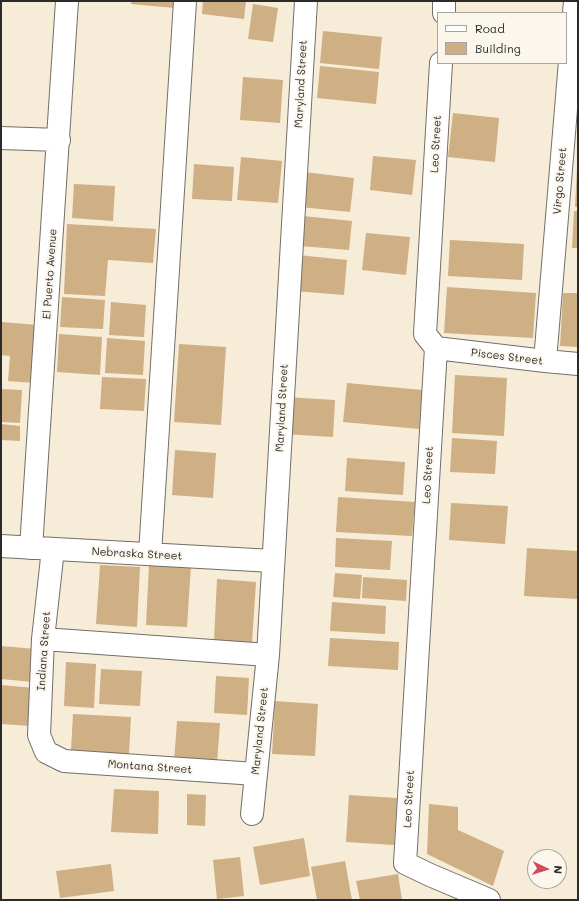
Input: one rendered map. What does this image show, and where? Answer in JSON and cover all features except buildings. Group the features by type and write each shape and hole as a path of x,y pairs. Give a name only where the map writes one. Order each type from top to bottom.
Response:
{"street":[{"name":"El Puerto Avenue","path":"31,548 68,1"},
{"path":"150,554 185,1"},
{"name":"Maryland Street","path":"252,814 268,655 306,1"},
{"path":"444,1 444,12"},
{"name":"Virgo Street","path":"545,361 575,1"},
{"name":"Leo Street","path":"441,64 425,334 436,348 405,863 489,900"},
{"path":"1,138 59,140"},
{"name":"Pisces Street","path":"436,348 578,364"},
{"name":"Nebraska Street","path":"1,546 273,561"},
{"name":"Indiana Street","path":"46,752 39,734 43,639 53,549"},
{"path":"43,639 268,655"},
{"name":"Montana Street","path":"46,752 64,761 256,774"}]}
